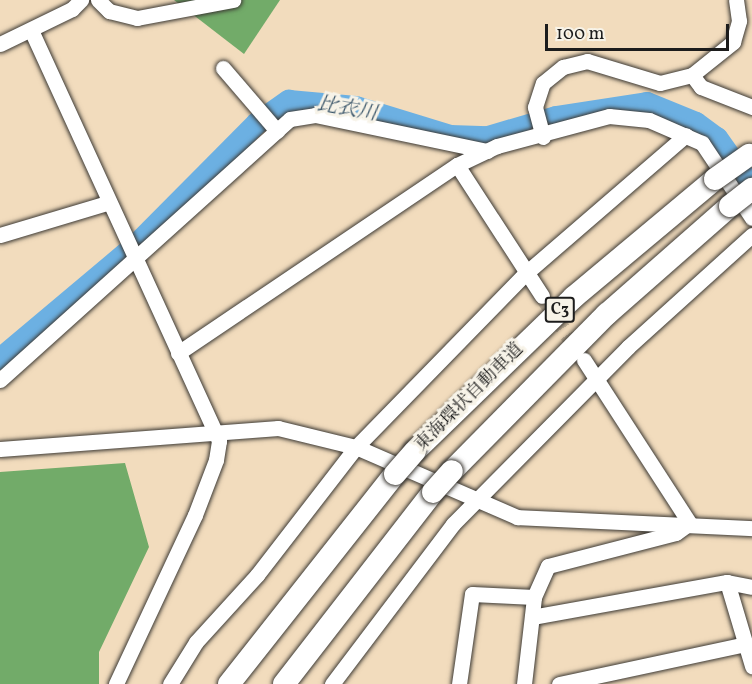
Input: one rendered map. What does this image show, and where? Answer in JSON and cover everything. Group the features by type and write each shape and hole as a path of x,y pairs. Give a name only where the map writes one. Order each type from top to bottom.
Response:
{"highway":[{"name":"東海環状自動車道","path":"229,684 415,451 574,297 715,179 751,154"},
{"name":"東海環状自動車道","path":"284,684 433,492 452,471 607,314 752,189"}],"street":[{"path":"0,44 72,9 81,0"},
{"path":"98,0 109,11 137,18 233,0"},
{"path":"543,137 535,107 543,83 562,67 587,61 660,83 692,75 733,42 739,21 736,0"},
{"path":"31,30 107,203 218,433 216,460 195,515 117,684"},
{"path":"224,68 277,131"},
{"path":"692,75 700,87 752,107"},
{"path":"0,380 135,262 290,119 315,115 487,151"},
{"path":"178,353 457,165 487,151 543,137 609,116 649,120 702,143 752,218"},
{"path":"170,684 196,642 257,575 356,447 526,273 686,135"},
{"path":"457,165 542,296"},
{"path":"0,235 107,203"},
{"path":"332,684 453,524 597,378 752,235"},
{"path":"584,360 690,524"},
{"path":"0,449 278,428 356,447 517,517 752,528"},
{"path":"524,684 534,597 540,576 548,566 676,533 690,524"},
{"path":"532,617 728,582 752,587"},
{"path":"728,582 752,666"},
{"path":"459,684 472,594 534,597"},
{"path":"559,684 746,644"}],"green space":[{"path":"174,0 280,0 244,54"},
{"path":"125,463 149,547 99,652 99,684 0,684 0,472"}],"waterway":[{"name":"比衣川","path":"0,359 138,243 257,123 289,101 356,107 450,136 488,137 556,117 647,103 696,123 717,138 752,187"}],"tunnel":[{"path":"542,296 579,353"}]}
